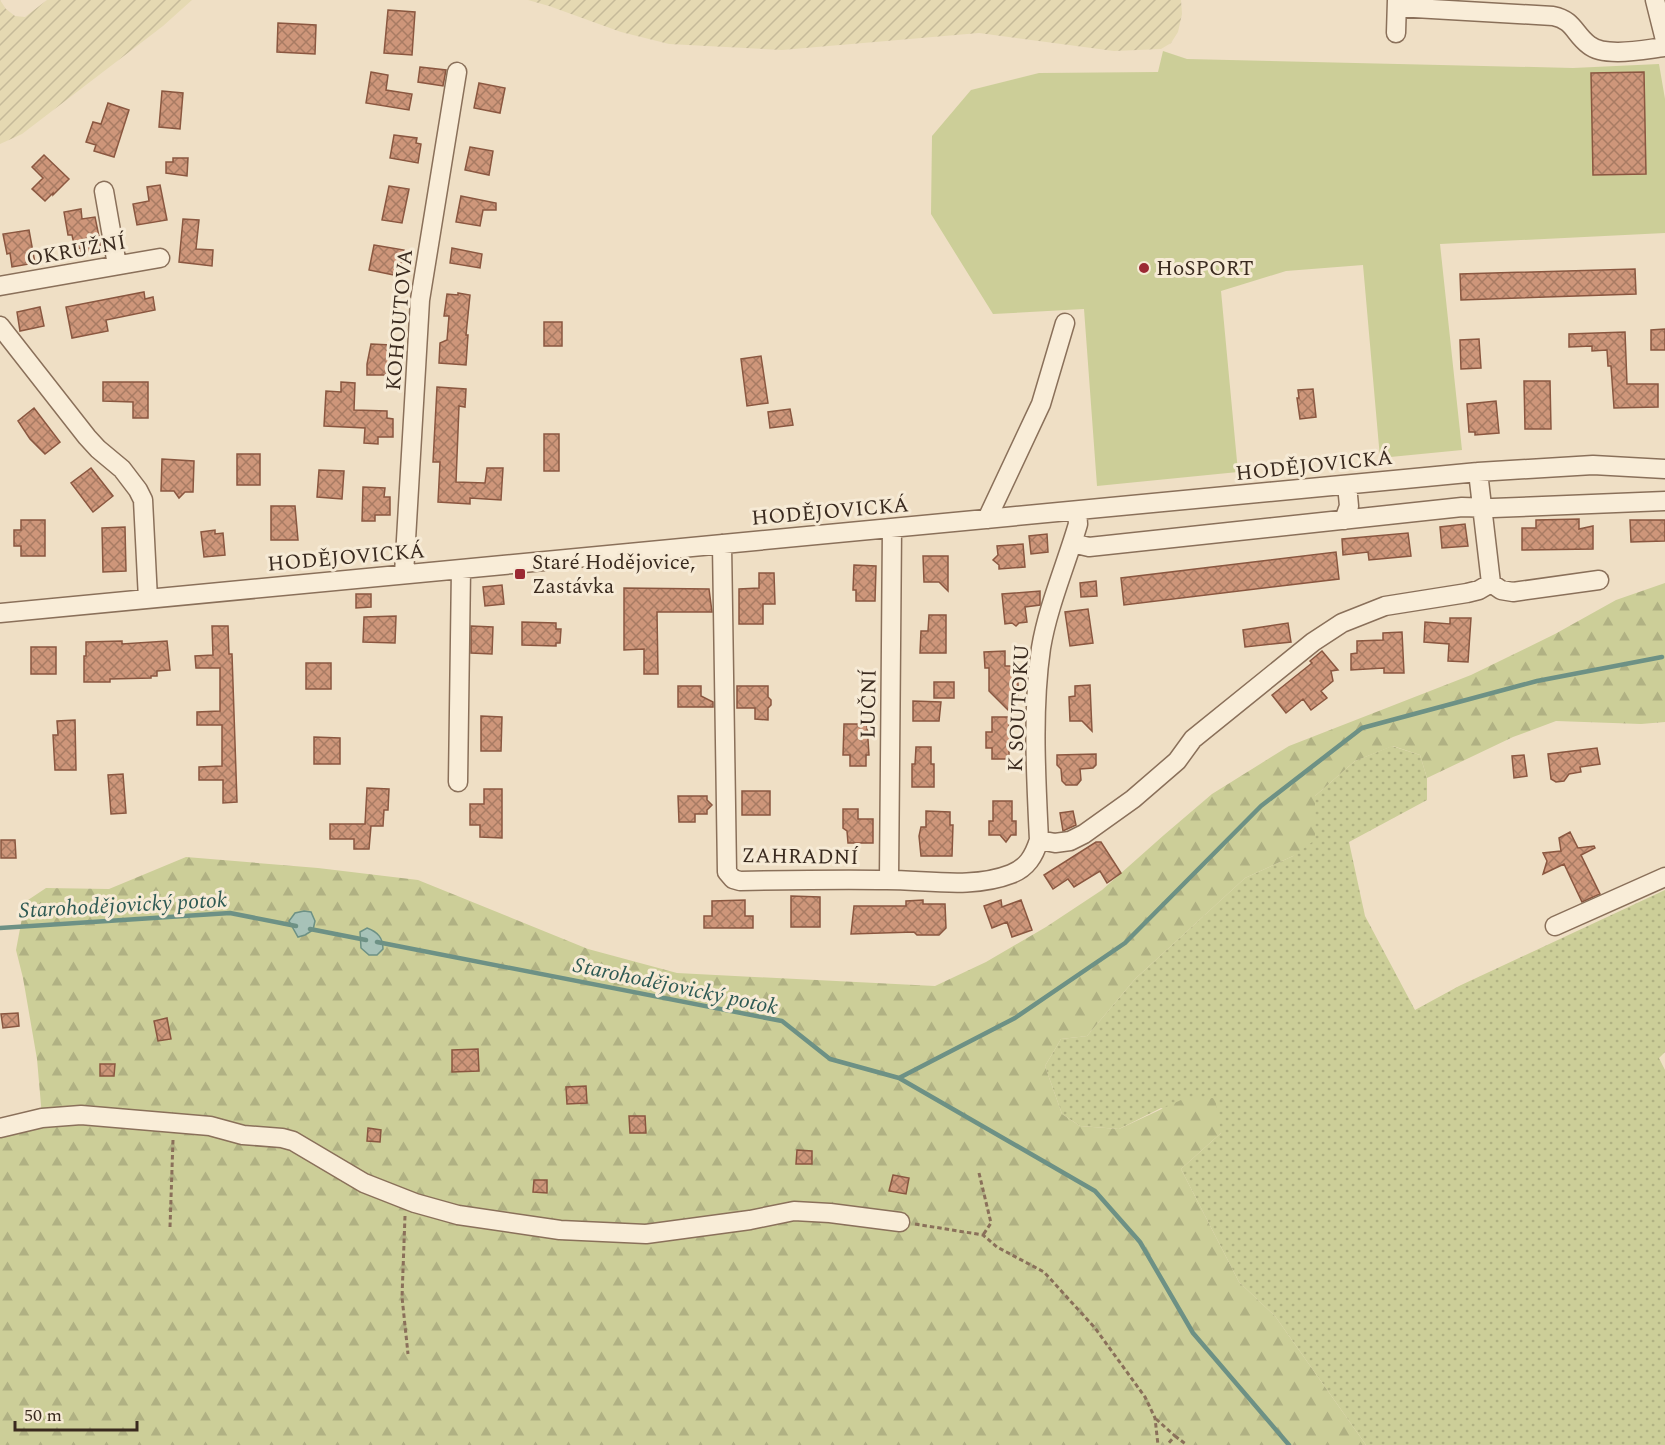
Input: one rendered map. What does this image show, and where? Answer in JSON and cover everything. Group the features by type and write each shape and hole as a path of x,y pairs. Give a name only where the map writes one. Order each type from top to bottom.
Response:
{"street":[{"path":"1655,0 1665,40"},
{"path":"1396,33 1397,3 1553,16 1567,21 1588,45 1601,51 1665,47"},
{"name":"KOHOUTOVA","path":"404,574 420,300 457,72"},
{"path":"104,191 117,265"},
{"name":"OKRUŽNÍ","path":"0,286 160,258"},
{"path":"987,519 1041,404 1065,323"},
{"path":"0,326 87,437 122,469 138,490 144,510 148,599"},
{"path":"1658,468 1665,455"},
{"name":"HODĚJOVICKÁ","path":"0,613 1478,472 1593,465 1658,468"},
{"path":"1478,472 1491,583 1501,590 1513,592 1599,580"},
{"path":"1344,520 1349,506 1347,484"},
{"path":"1072,543 1089,547 1462,507 1665,501"},
{"name":"K SOUTOKU","path":"1039,840 1036,731 1041,646 1078,524 1077,511"},
{"name":"LUČNÍ","path":"889,880 892,528"},
{"name":"ZAHRADNÍ","path":"722,544 725,864 727,872 733,879 740,881 978,881 1009,875 1028,863 1039,840"},
{"path":"458,782 461,569"},
{"path":"1039,840 1055,843 1070,841 1084,834 1133,799 1177,760 1193,739 1313,642 1342,623 1385,606 1467,593 1479,590 1491,583"},
{"path":"1556,926 1665,877"},
{"path":"0,1128 42,1119 81,1115 210,1126 243,1135 282,1138 293,1141 364,1183 406,1199 458,1215 560,1230 646,1234 750,1220 794,1211 900,1222"}],"path":[{"path":"170,1227 174,1123"},
{"path":"979,1173 991,1223 983,1235"},
{"path":"406,1199 402,1297 408,1354"},
{"path":"900,1222 983,1235 997,1246 1044,1272 1095,1328 1145,1397 1155,1418 1158,1445"},
{"path":"1155,1418 1187,1445"},
{"path":"1167,1445 1175,1436"}],"shaded area":[{"path":"0,0 15,16 25,17 47,0 192,0 163,26 22,134 0,144"},
{"path":"528,0 1181,0 1182,14 1178,32 1171,43 1161,49 1114,51 979,33 782,50 669,44 621,32"},
{"path":"311,912 315,921 313,930 298,937 289,921 295,913"},
{"path":"367,928 374,931 381,939 383,949 377,955 369,955 361,948 360,932"}],"green space":[{"name":"HoSPORT","path":"1163,51 1187,59 1573,68 1659,64 1665,99 1665,233 1440,244 1462,450 1380,458 1363,265 1286,271 1221,291 1238,472 1097,486 1084,309 993,314 931,214 932,136 971,90 1039,73 1158,72"},
{"path":"1665,583 1665,722 1641,724 1556,721 1513,737 1427,778 1420,755 1393,746 1355,761 1315,796 1315,840 1293,856 1245,878 1135,979 1087,1036 1061,1039 1045,1066 1062,1114 1080,1126 1119,1129 1183,1099 1215,1098 1221,1133 1181,1169 1239,1282 1275,1316 1366,1445 0,1445 0,1132 43,1128 37,1059 16,950 25,902 46,888 109,889 186,857 318,868 418,880 588,949 677,973 935,986 986,962 1046,927 1102,890 1212,794 1289,746 1471,675 1555,634 1616,600"},
{"path":"1392,746 1420,755 1427,778 1427,800 1349,842 1365,916 1415,1010 1459,986 1665,890 1665,1052 1659,1058 1665,1070 1665,1445 1366,1445 1275,1316 1239,1282 1181,1169 1221,1133 1161,1108 1119,1129 1080,1126 1062,1114 1045,1066 1061,1039 1087,1036 1135,979 1245,878 1293,856 1315,796 1355,761"}],"building":[{"path":"388,10 415,12 412,55 384,53"},
{"path":"278,23 316,25 315,54 277,52"},
{"path":"420,67 446,70 443,86 418,82"},
{"path":"371,72 388,75 386,90 412,94 409,110 366,103"},
{"path":"1644,72 1646,174 1593,175 1591,73"},
{"path":"479,83 505,88 500,113 474,108"},
{"path":"162,91 183,93 180,129 159,127"},
{"path":"108,103 129,110 114,157 94,151 96,145 86,142 93,122 101,124"},
{"path":"394,135 417,138 416,143 421,144 418,163 390,158"},
{"path":"470,147 493,151 489,175 465,170"},
{"path":"44,155 69,179 45,201 32,189 43,178 32,167"},
{"path":"173,158 188,158 187,176 166,173 166,162 173,162"},
{"path":"160,185 167,220 137,225 133,204 149,201 147,187"},
{"path":"389,186 409,189 402,223 382,220"},
{"path":"461,196 496,203 496,210 483,210 480,226 456,222"},
{"path":"81,209 82,219 95,217 102,251 82,255 81,248 75,249 72,235 68,235 64,212"},
{"path":"183,219 199,220 196,249 213,250 212,266 179,262"},
{"path":"29,230 35,263 12,267 3,234"},
{"path":"374,245 404,250 399,276 369,270"},
{"path":"452,248 482,254 480,268 450,263"},
{"path":"1635,269 1636,294 1461,300 1460,274"},
{"path":"144,292 145,299 153,297 155,310 106,320 108,331 72,338 66,307"},
{"path":"458,293 470,295 466,365 439,363 440,343 447,340 449,316 444,316 447,294 458,295"},
{"path":"40,307 44,326 20,331 17,312"},
{"path":"544,322 562,322 562,346 544,346"},
{"path":"1665,329 1665,350 1651,350 1651,330"},
{"path":"1625,332 1627,384 1658,384 1658,407 1614,408 1611,366 1608,366 1607,350 1592,351 1592,346 1569,347 1569,334"},
{"path":"1479,339 1481,368 1461,369 1460,340"},
{"path":"371,344 391,345 390,375 367,375"},
{"path":"761,356 768,403 747,406 741,359"},
{"path":"1524,381 1550,381 1551,429 1525,429"},
{"path":"103,382 148,382 148,418 133,418 133,402 103,401"},
{"path":"341,382 355,383 354,410 387,411 387,418 393,419 393,437 378,437 378,444 364,443 365,428 324,426 326,391 341,392"},
{"path":"437,387 466,389 465,407 459,406 456,482 485,483 487,468 503,468 501,500 470,498 470,504 438,502 440,462 433,462"},
{"path":"1313,389 1316,417 1300,419 1298,390"},
{"path":"1496,401 1499,433 1475,435 1475,432 1469,432 1467,404"},
{"path":"34,408 60,442 45,454 30,439 18,421"},
{"path":"790,409 793,425 770,428 768,412"},
{"path":"544,434 559,434 559,471 544,471"},
{"path":"237,454 260,454 260,485 237,485"},
{"path":"162,459 194,461 193,492 185,492 179,498 174,491 161,491"},
{"path":"91,468 113,496 93,512 71,483"},
{"path":"319,470 344,471 342,499 317,497"},
{"path":"363,487 385,488 384,497 390,497 390,515 375,515 375,521 362,521"},
{"path":"271,506 295,506 298,540 271,540"},
{"path":"1579,519 1579,529 1593,526 1593,549 1522,550 1522,528 1536,528 1536,520"},
{"path":"21,520 45,520 45,556 21,556 21,546 14,546 14,530 21,530"},
{"path":"1630,520 1665,520 1665,541 1631,542"},
{"path":"1465,524 1468,546 1442,548 1440,527"},
{"path":"125,527 126,571 103,572 102,528"},
{"path":"215,530 215,534 223,533 225,555 204,557 201,532"},
{"path":"1408,533 1411,556 1369,560 1368,552 1343,555 1342,539"},
{"path":"1047,534 1048,552 1031,554 1029,536"},
{"path":"1023,544 1025,567 999,569 999,565 993,560 998,555 997,546"},
{"path":"1336,552 1339,579 1124,605 1121,578"},
{"path":"923,556 948,556 948,591 939,582 924,582"},
{"path":"854,565 876,566 875,601 856,601 856,590 853,590"},
{"path":"759,573 774,573 775,604 763,604 763,624 739,624 739,589 759,588"},
{"path":"1096,581 1097,596 1081,597 1080,583"},
{"path":"502,585 504,604 485,606 483,587"},
{"path":"624,588 709,589 712,612 657,612 658,674 644,674 644,649 624,650"},
{"path":"1040,591 1040,605 1025,607 1027,622 1016,626 1012,623 1005,624 1002,594"},
{"path":"356,594 371,594 371,607 356,608"},
{"path":"1088,609 1093,643 1070,646 1065,612"},
{"path":"929,615 946,615 946,653 920,653 921,631 928,631"},
{"path":"396,616 395,643 363,642 364,617"},
{"path":"1450,618 1471,618 1468,662 1448,661 1449,644 1424,642 1425,622 1450,624"},
{"path":"522,622 556,623 556,629 561,629 560,643 556,643 556,646 522,645"},
{"path":"1288,623 1291,642 1245,647 1243,630"},
{"path":"212,626 228,626 229,654 232,654 237,802 223,803 223,780 199,780 199,767 222,766 222,725 197,725 197,712 220,711 220,668 196,668 195,656 213,655"},
{"path":"471,626 493,627 492,654 471,653"},
{"path":"1402,632 1404,673 1384,673 1384,668 1351,670 1351,654 1357,653 1357,641 1383,640 1383,633"},
{"path":"122,641 122,644 167,641 170,670 157,671 157,676 151,676 151,678 84,682 86,642"},
{"path":"31,647 56,647 56,674 31,674"},
{"path":"1005,651 1005,666 1018,666 1018,698 1009,698 1009,711 989,691 989,668 985,668 984,652"},
{"path":"1322,651 1338,670 1331,671 1333,681 1321,691 1327,698 1311,710 1303,699 1286,713 1272,695 1312,663 1310,661"},
{"path":"306,663 331,663 331,689 306,689"},
{"path":"934,682 954,682 954,698 934,698"},
{"path":"1090,685 1092,731 1082,721 1070,721 1069,697 1075,696 1075,686"},
{"path":"678,686 701,686 701,696 713,702 713,707 678,707"},
{"path":"737,686 768,686 771,705 768,708 768,720 755,719 755,708 737,708"},
{"path":"913,701 941,702 939,721 913,721"},
{"path":"481,716 502,717 501,751 481,751"},
{"path":"992,717 1009,717 1011,748 1009,748 1009,759 992,759 992,748 986,748 986,732 992,732"},
{"path":"75,720 76,770 55,770 53,735 58,735 57,721"},
{"path":"844,724 867,724 869,755 866,755 866,766 850,766 850,755 843,755"},
{"path":"314,737 340,738 340,764 314,764"},
{"path":"916,747 931,747 934,787 912,787 912,764 915,764"},
{"path":"1597,748 1600,764 1580,767 1581,772 1569,774 1564,781 1556,782 1551,779 1548,754"},
{"path":"1096,754 1096,765 1093,768 1080,769 1081,780 1077,785 1066,785 1062,781 1061,769 1057,765 1057,755"},
{"path":"1524,755 1527,776 1514,778 1512,756"},
{"path":"123,774 126,813 111,814 108,775"},
{"path":"367,788 389,789 388,810 384,810 383,826 371,826 369,849 354,849 354,839 330,839 330,824 365,824"},
{"path":"484,789 502,789 502,838 480,837 480,825 470,825 470,804 484,804"},
{"path":"742,791 770,791 770,815 742,815"},
{"path":"678,796 707,796 707,800 712,805 707,810 707,814 695,814 695,822 679,822"},
{"path":"993,801 1012,801 1012,821 1016,821 1016,835 1011,835 1006,842 1000,835 989,835 989,821 993,821"},
{"path":"843,809 858,809 858,819 873,819 873,843 848,843 847,831 843,828"},
{"path":"926,811 950,812 950,825 953,825 952,856 921,856 919,836 921,827 926,827"},
{"path":"1073,811 1076,825 1063,831 1060,813"},
{"path":"1570,832 1578,848 1594,846 1595,848 1581,855 1600,894 1582,902 1564,864 1543,874 1547,861 1543,853 1561,851 1559,838"},
{"path":"1,840 15,840 16,858 1,858"},
{"path":"1096,842 1101,842 1121,873 1107,883 1100,871 1074,887 1068,879 1053,889 1044,875"},
{"path":"791,896 820,897 820,927 791,927"},
{"path":"745,900 745,916 753,916 753,928 704,928 704,916 712,916 712,901"},
{"path":"923,900 923,904 945,904 946,928 939,935 917,935 914,932 851,934 854,906 906,906 906,901"},
{"path":"1001,900 1002,907 1021,900 1032,930 1012,937 1007,922 992,928 984,906"},
{"path":"18,1013 19,1026 3,1028 1,1014"},
{"path":"167,1018 171,1039 158,1041 154,1021"},
{"path":"478,1049 479,1071 452,1072 452,1050"},
{"path":"100,1064 115,1064 114,1076 100,1076"},
{"path":"586,1086 587,1103 567,1104 566,1087"},
{"path":"629,1116 645,1116 646,1133 630,1133"},
{"path":"368,1128 381,1130 380,1142 367,1141"},
{"path":"797,1150 812,1151 812,1164 796,1164"},
{"path":"893,1175 909,1178 906,1194 889,1191"},
{"path":"534,1180 547,1180 547,1193 533,1192"}],"waterway":[{"path":"899,1078 1015,1018 1125,943 1261,806 1362,728 1537,681 1662,657"},
{"name":"Starohodějovický potok","path":"0,928 230,913 296,926"},
{"name":"Starohodějovický potok","path":"310,929 366,940"},
{"name":"Starohodějovický potok","path":"377,942 782,1021 830,1059 899,1078 1095,1191 1140,1242 1193,1333 1289,1445"}],"place":[{"name":"HoSPORT","path":"1144,268"},
{"name":"Staré Hodějovice, Zastávka","path":"520,574"}]}
